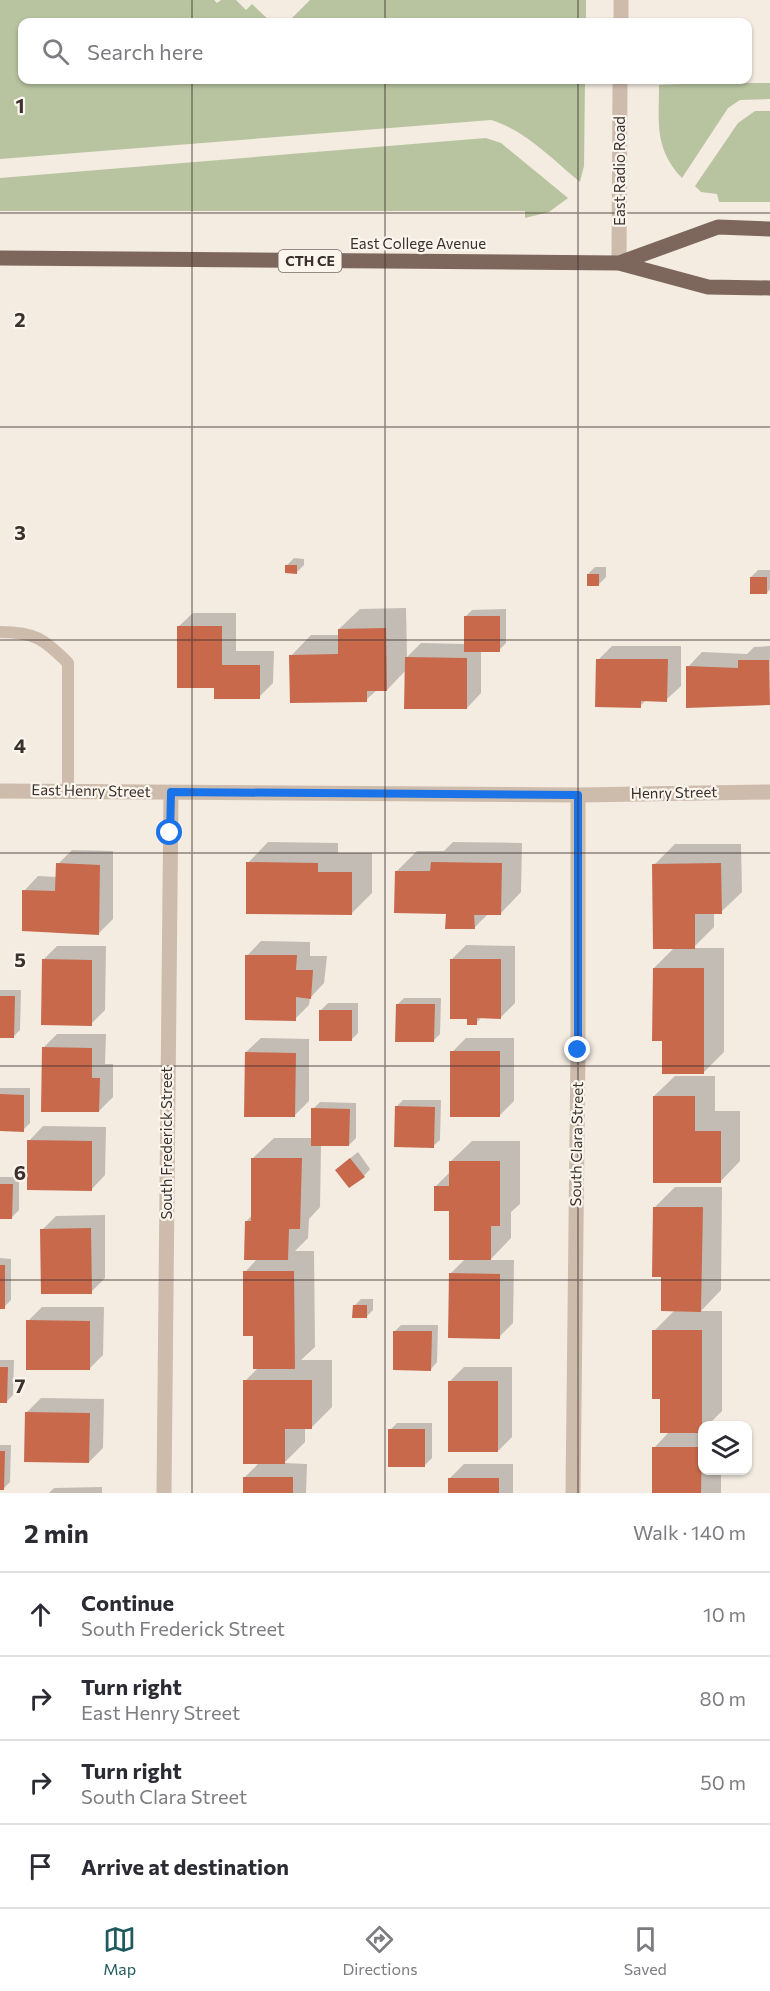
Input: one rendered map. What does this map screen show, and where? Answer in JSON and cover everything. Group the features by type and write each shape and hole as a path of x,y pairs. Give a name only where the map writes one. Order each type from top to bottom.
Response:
{"main road":[{"name":"East College Avenue","path":"619,263 718,227 770,229"},
{"name":"East College Avenue","path":"0,258 619,263 708,287 770,288"}],"street":[{"path":"621,0 621,18"},
{"name":"East Radio Road","path":"619,263 620,84"},
{"name":"East Henry Street","path":"0,790 578,795"},
{"name":"South Frederick Street","path":"164,1493 171,792"},
{"name":"Henry Street","path":"578,795 770,792"},
{"name":"South Clara Street","path":"573,1493 578,795"}],"lane":[{"path":"0,632 25,632 45,640 68,663 68,791"}],"green space":[{"path":"0,0 214,0 217,3 221,0 236,0 246,10 252,4 267,18 18,18 18,84 585,84 584,166 580,182 527,138 491,120 0,159"},
{"path":"310,0 586,0 586,18 292,18"},
{"path":"770,83 770,99 740,100 728,108 682,178 673,167 662,145 659,123 659,85"},
{"path":"755,111 770,111 770,202 719,202 717,194 701,192 695,186 738,123"},
{"path":"486,138 501,143 568,198 549,212 525,218 525,211 0,211 0,178"}],"building":[{"path":"285,565 297,565 297,574 285,573"},
{"path":"587,574 599,574 599,586 587,586"},
{"path":"750,577 767,577 767,594 750,594"},
{"path":"464,616 500,616 500,652 464,652"},
{"path":"177,626 222,626 222,665 260,665 260,699 214,699 214,688 177,688"},
{"path":"386,628 387,691 367,691 367,702 290,703 289,655 338,654 338,629"},
{"path":"405,657 467,658 467,709 404,709"},
{"path":"596,659 668,659 667,702 641,701 641,708 595,707"},
{"path":"738,660 769,660 770,705 686,708 686,666 738,668"},
{"path":"246,862 318,863 318,872 352,872 352,915 246,914"},
{"path":"431,862 502,863 501,915 474,915 475,929 445,929 446,914 394,913 395,871 430,871"},
{"path":"56,863 100,865 99,935 22,931 22,890 55,891"},
{"path":"721,863 722,914 695,914 695,949 653,949 652,864"},
{"path":"245,955 297,955 296,970 313,970 311,999 296,997 296,1021 245,1020"},
{"path":"42,959 92,960 92,1026 41,1025"},
{"path":"450,959 501,959 501,1019 477,1018 477,1025 467,1025 467,1019 450,1019"},
{"path":"653,968 704,968 704,1074 662,1074 662,1041 652,1041"},
{"path":"0,996 15,996 14,1038 0,1038"},
{"path":"396,1004 435,1004 434,1042 395,1042"},
{"path":"319,1010 352,1010 352,1041 319,1041"},
{"path":"42,1047 92,1048 92,1078 100,1078 99,1112 41,1112"},
{"path":"450,1051 500,1051 500,1117 450,1117"},
{"path":"245,1052 296,1053 295,1117 244,1117"},
{"path":"0,1094 24,1095 24,1132 0,1131"},
{"path":"653,1096 695,1096 695,1131 721,1131 721,1183 653,1183"},
{"path":"395,1106 435,1107 434,1148 394,1147"},
{"path":"311,1108 350,1109 349,1146 311,1146"},
{"path":"27,1140 92,1141 92,1191 27,1190"},
{"path":"251,1158 302,1158 300,1229 289,1229 288,1260 244,1260 245,1221 251,1221"},
{"path":"350,1158 365,1177 349,1188 335,1170"},
{"path":"449,1161 500,1161 500,1226 491,1226 491,1260 449,1260 449,1211 434,1211 434,1186 449,1186"},
{"path":"0,1184 13,1184 12,1219 0,1219"},
{"path":"653,1207 703,1207 701,1312 661,1311 661,1277 652,1277"},
{"path":"91,1228 92,1294 41,1294 40,1229"},
{"path":"0,1265 5,1265 5,1309 0,1309"},
{"path":"243,1271 294,1271 295,1369 253,1369 253,1336 243,1336"},
{"path":"449,1273 500,1274 500,1339 448,1338"},
{"path":"353,1305 367,1305 367,1318 352,1318"},
{"path":"26,1320 90,1321 90,1370 26,1370"},
{"path":"652,1330 702,1330 702,1421 698,1421 698,1433 660,1433 660,1399 652,1399"},
{"path":"393,1331 432,1331 431,1371 393,1370"},
{"path":"0,1367 8,1367 7,1403 0,1403"},
{"path":"243,1380 312,1380 312,1429 285,1429 285,1464 243,1464"},
{"path":"448,1381 498,1381 498,1452 448,1452"},
{"path":"25,1412 90,1413 89,1463 24,1462"},
{"path":"388,1429 425,1429 425,1467 388,1467"},
{"path":"652,1447 698,1447 698,1475 701,1475 701,1493 652,1493"},
{"path":"0,1451 5,1451 4,1490 0,1490"},
{"path":"243,1477 293,1477 293,1493 243,1493"},
{"path":"448,1478 499,1478 499,1493 448,1493"}],"route":[{"path":"170,833 171,792 578,795 578,1050"}]}
